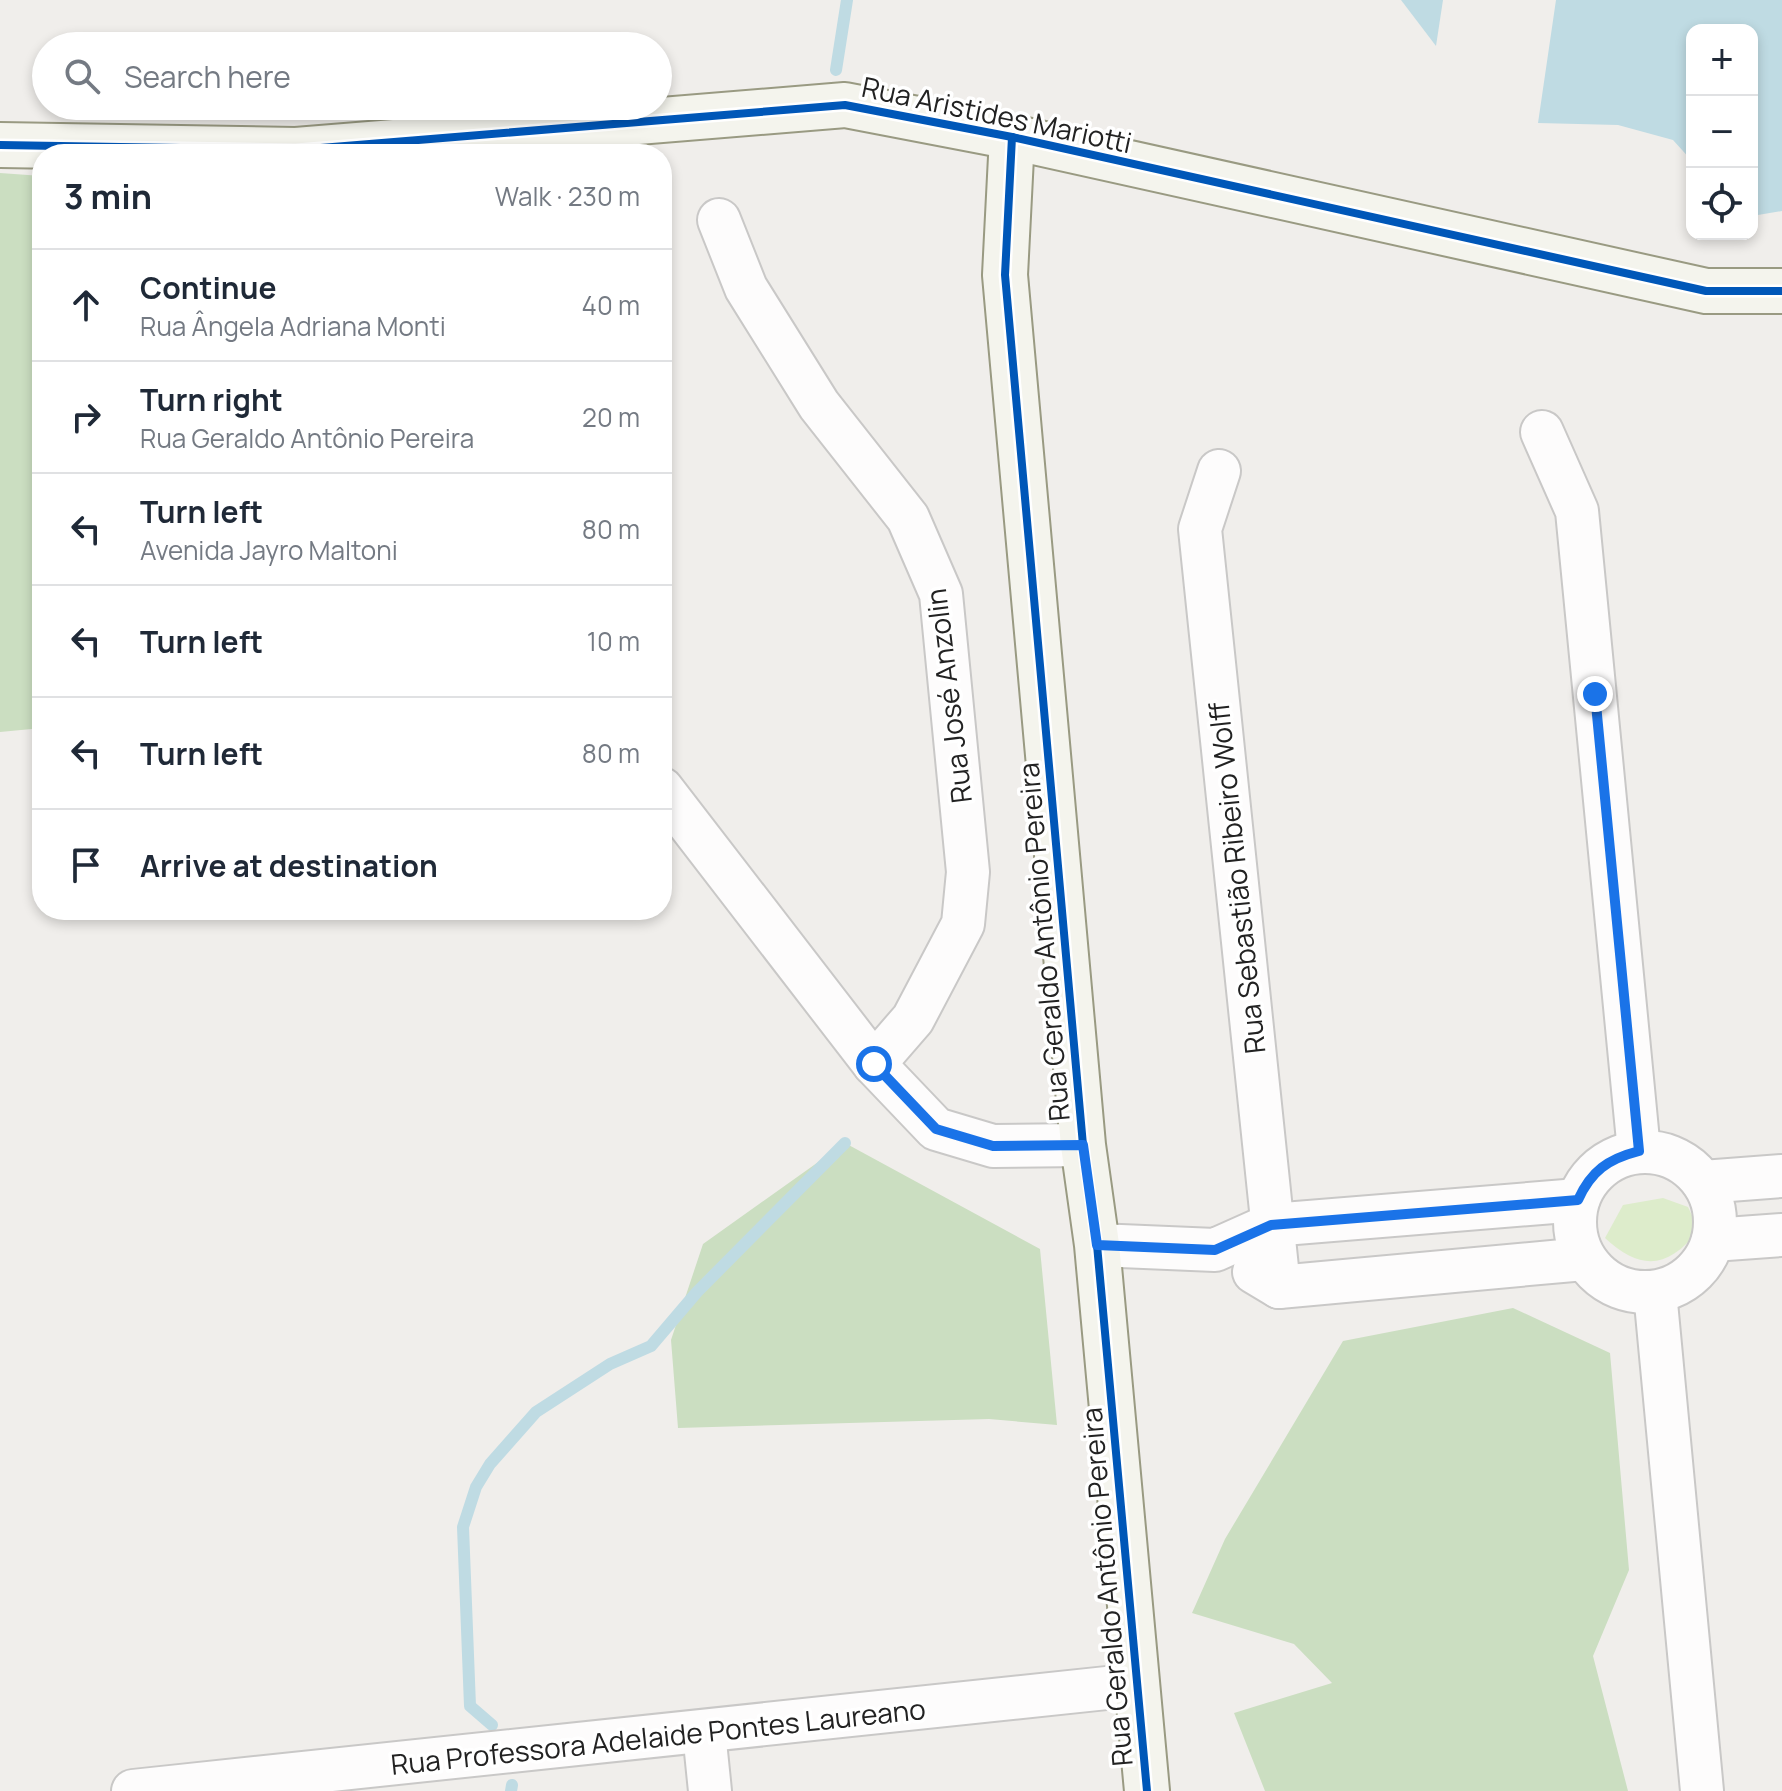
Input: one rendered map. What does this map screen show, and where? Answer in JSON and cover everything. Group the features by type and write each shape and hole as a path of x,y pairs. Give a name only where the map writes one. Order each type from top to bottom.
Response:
{"street":[{"name":"Rua Aristides Mariotti","path":"672,119 845,105 1012,137 1706,291 1782,291"},
{"name":"Rua Aristides Mariotti","path":"369,144 662,120"},
{"name":"Rua Geraldo Antônio Pereira","path":"1012,137 1005,275 1083,1145 1097,1245 1147,1791"},
{"name":"Rua Aristides Mariotti","path":"0,145 32,146"},
{"name":"Rua José Anzolin","path":"719,220 746,288 819,405 908,518 941,594 968,872 963,924 913,1019 874,1064"},
{"path":"1542,432 1577,511 1639,1151"},
{"name":"Rua Sebastião Ribeiro Wolff","path":"1219,471 1200,529 1279,1287"},
{"path":"672,802 874,1064 936,1129 993,1146 1083,1145"},
{"path":"1639,1151 1674,1159 1703,1182 1715,1220 1713,1240 1705,1259 1692,1275 1675,1286 1655,1292 1634,1292 1615,1286 1584,1259 1574,1220 1586,1182 1601,1166 1639,1151"},
{"path":"1703,1182 1782,1176"},
{"path":"1097,1245 1215,1250 1271,1225 1578,1200"},
{"path":"1713,1240 1782,1235"},
{"path":"1215,1250 1279,1287 1584,1259"},
{"path":"1655,1292 1702,1791"},
{"name":"Rua Professora Adelaide Pontes Laureano","path":"133,1791 1135,1685"},
{"path":"704,1732 710,1791"}],"green space":[{"path":"0,173 32,175 32,729 0,732"},
{"path":"845,1143 1040,1249 1057,1425 989,1419 678,1428 671,1340 703,1244"},
{"path":"1663,1198 1688,1207 1699,1230 1676,1252 1654,1261 1643,1260 1618,1249 1605,1238 1623,1205"},
{"path":"1513,1308 1610,1353 1629,1570 1593,1656 1628,1791 1265,1791 1234,1713 1332,1683 1294,1644 1192,1613 1225,1539 1343,1341"}],"water":[{"path":"1401,0 1443,0 1436,46"},
{"path":"1556,0 1782,0 1782,211 1758,215 1758,24 1686,24 1686,154 1673,140 1618,125 1538,123"}],"waterway":[{"path":"836,70 847,0"},
{"path":"492,1725 470,1706 463,1527 476,1487 490,1464 536,1412 610,1364 651,1346 697,1292 845,1143"},
{"path":"511,1791 512,1785"}],"cycle path":[{"path":"672,119 845,105 1012,137 1706,291 1782,291"},
{"path":"369,144 662,120"},
{"path":"1012,137 1005,275 1083,1145 1097,1245 1147,1791"},
{"path":"0,145 32,146"}],"route":[{"path":"874,1064 936,1129 993,1146 1083,1145 1097,1245 1215,1250 1271,1225 1578,1200 1586,1182 1601,1166 1618,1156 1639,1151 1595,694"}]}
